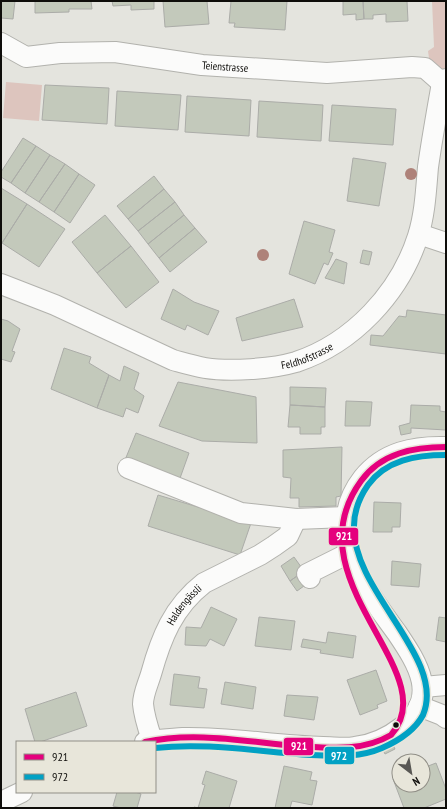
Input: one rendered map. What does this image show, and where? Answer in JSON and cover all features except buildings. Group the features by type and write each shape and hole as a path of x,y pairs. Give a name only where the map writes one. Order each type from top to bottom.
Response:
{"street":[{"name":"Teienstrasse","path":"1,44 26,57 60,53 115,52 202,65 327,73 412,67 425,68 444,81"},
{"name":"Feldhofstrasse","path":"1,284 55,305 173,360 206,368 228,370 278,366 296,362 334,343 354,329 381,302 394,286 413,252 423,215 434,122 444,81"},
{"path":"419,234 446,243"},
{"path":"148,741 202,738 308,747 354,747 386,738 406,724 421,697 421,676 415,660 360,578 349,553 346,540 346,517 348,506 355,489 376,465 396,453 407,450 422,447 446,447"},
{"path":"128,468 241,513 296,519 346,517"},
{"name":"Haldengässli","path":"148,741 143,703 145,694 160,644 179,608 195,590 204,583 260,555 281,542 288,536 296,519"},
{"path":"310,578 307,574 349,553"},
{"path":"421,697 446,685"},
{"path":"421,697 446,718"},
{"path":"1,802 20,793"}],"shaded area":[{"path":"432,1 446,1 446,70 438,70 430,65 428,51 434,47"},
{"path":"6,82 42,85 39,121 3,118"}],"transit line":[{"name":"921","path":"151,741 183,737 202,737 321,748 345,748 369,744 391,735 403,710 400,683 387,653 354,588 343,554 344,518 361,481 378,464 388,458 410,450 446,447"},
{"name":"972","path":"156,748 194,746 292,754 338,756 356,755 382,748 400,738 415,726 423,715 427,693 422,671 411,648 367,575 357,551 354,520 358,505 365,490 375,477 384,470 402,461 413,458 446,455"}]}
